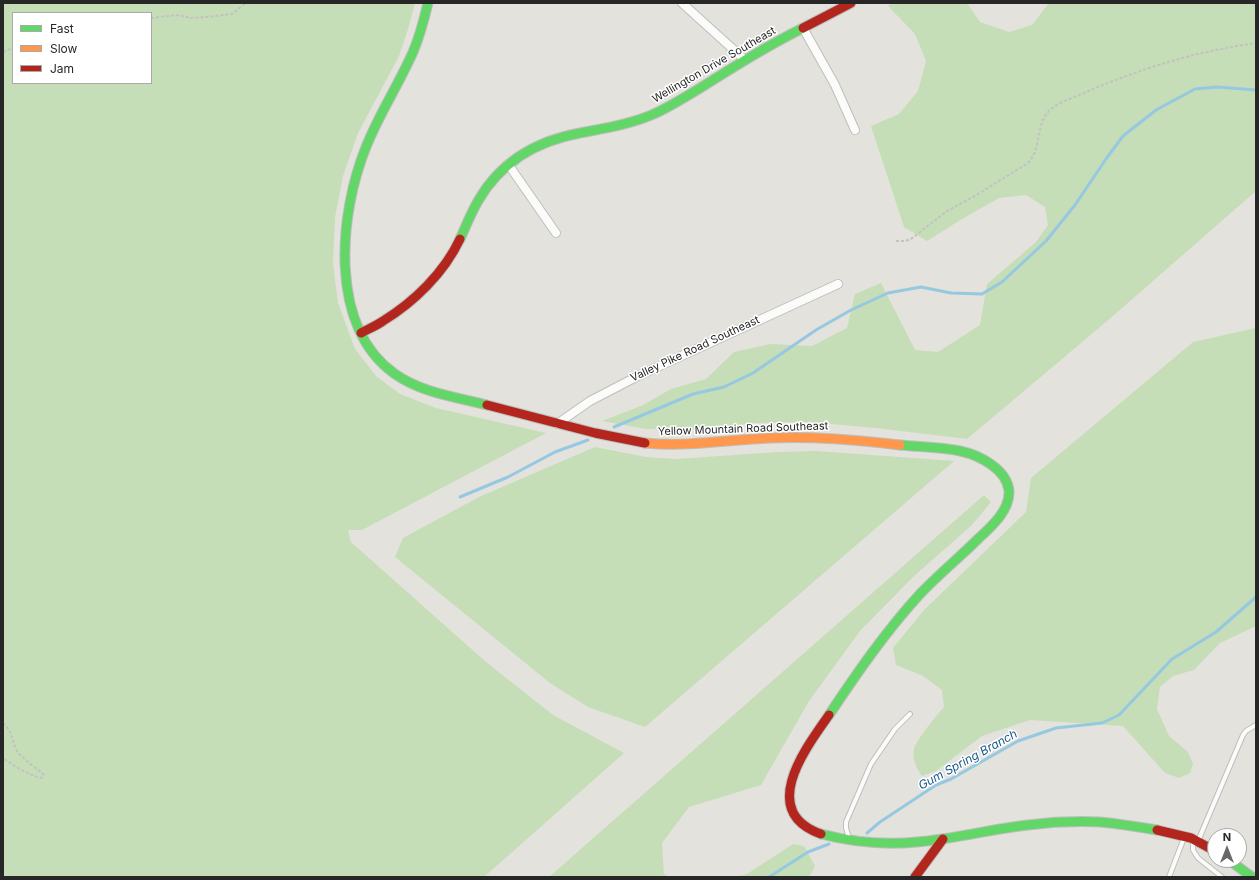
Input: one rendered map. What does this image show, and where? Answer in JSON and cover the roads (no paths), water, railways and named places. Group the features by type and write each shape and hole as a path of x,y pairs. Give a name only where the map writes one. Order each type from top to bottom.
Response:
{"street":[{"name":"Yellow Mountain Road Southeast","path":"428,3 423,25 413,51 371,136 361,161 348,217 346,272 348,292 353,311 361,333 370,348 380,361 394,374 408,382 430,390 558,424 643,443 667,445 769,438 813,437 838,438 960,451 989,462 1004,477 1007,483 1007,502 1003,512 907,609 883,638 814,736 793,776 790,790 792,814 800,822 815,832 849,839 883,842 914,842 1028,825 1090,822 1117,824 1170,832 1192,839 1207,847"},
{"path":"682,3 745,60"},
{"name":"Wellington Drive Southeast","path":"361,333 385,320 424,288 452,254 463,235 478,202 490,183 508,164 534,146 550,139 571,134 616,128 663,110 685,98 745,60 851,3"},
{"path":"804,28 835,85 855,130"},
{"path":"508,164 556,233"},
{"name":"Valley Pike Road Southeast","path":"558,424 590,401 640,375 838,284"},
{"path":"916,877 942,839"},
{"path":"1240,868 1252,877"}],"lane":[{"path":"849,839 846,822 871,764 895,729 910,714"},
{"path":"1169,877 1192,839 1243,735 1246,731 1256,725"},
{"path":"1192,839 1195,855 1222,877"}],"waterway":[{"path":"614,427 693,394 724,387 753,373 816,330 851,310 888,293 921,287 951,293 982,294 1002,282 1046,241 1075,205 1123,136 1156,110 1195,89 1217,87 1256,90"},
{"path":"460,497 508,477 555,452 588,440"},
{"name":"Gum Spring Branch","path":"867,833 880,822 936,785 951,779 1018,741 1056,728 1102,723 1119,715 1172,659 1216,632 1256,597"},
{"name":"Gum Spring Branch","path":"769,877 808,852 829,844"}]}
